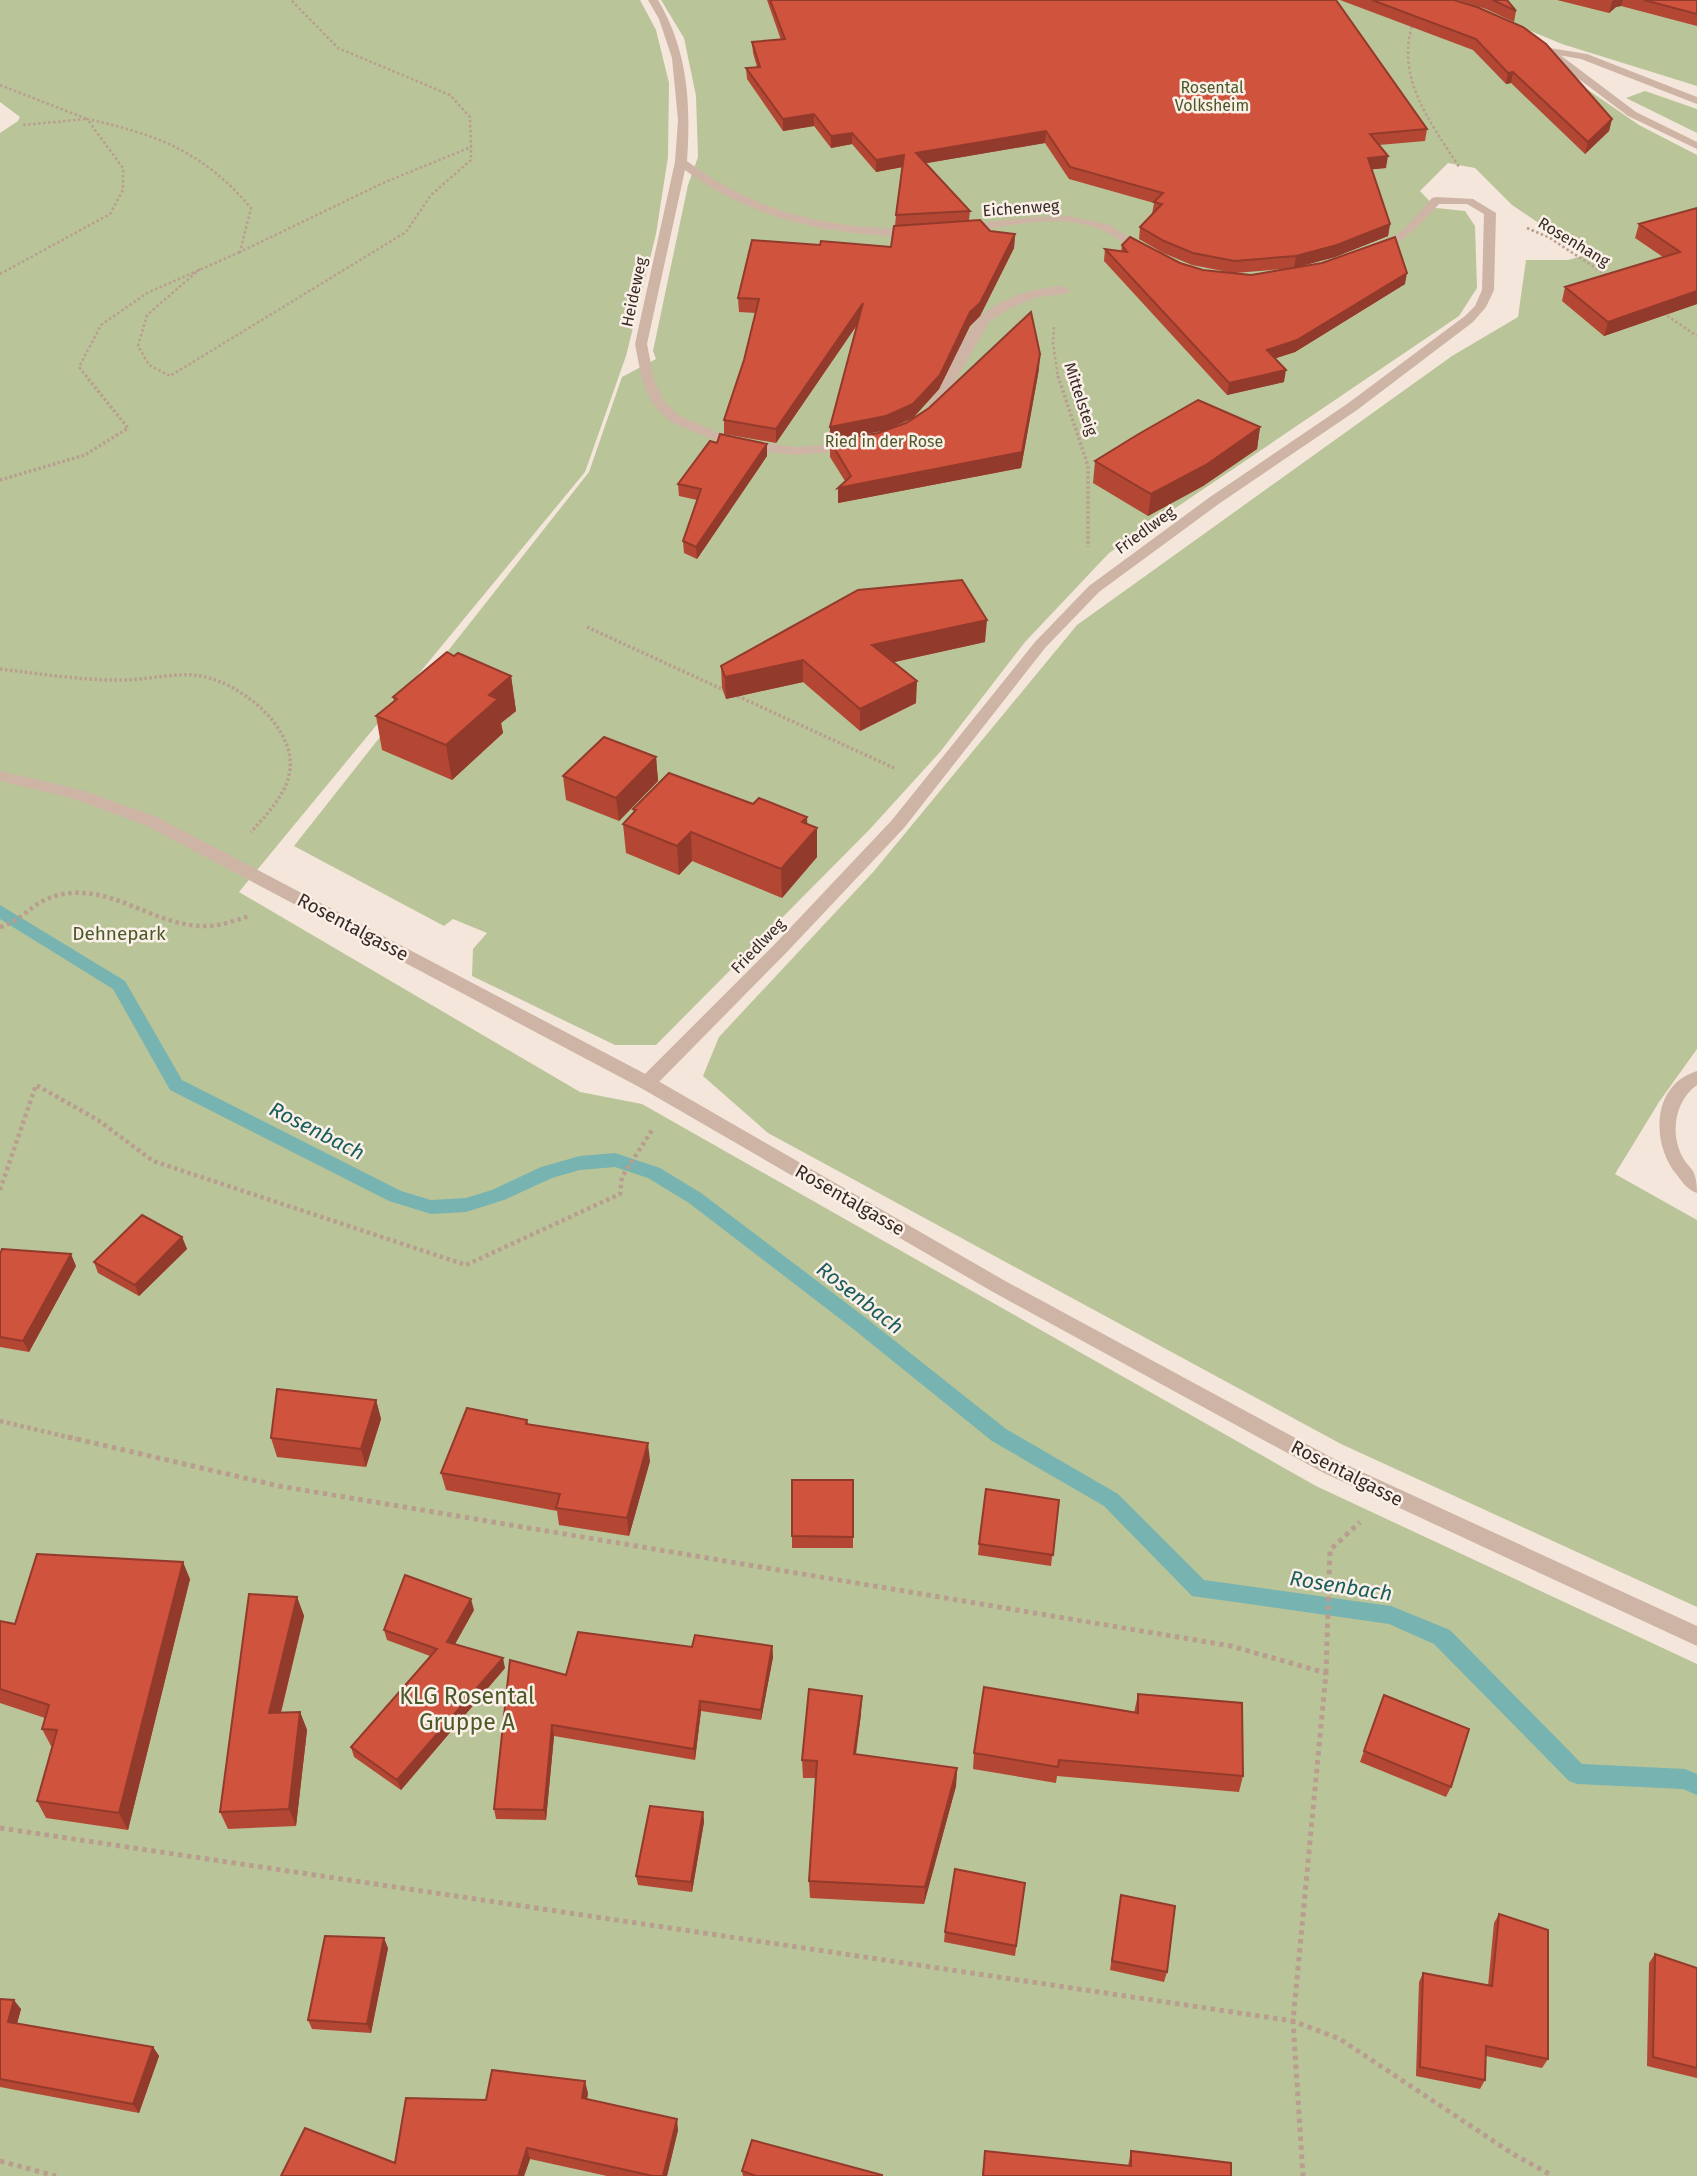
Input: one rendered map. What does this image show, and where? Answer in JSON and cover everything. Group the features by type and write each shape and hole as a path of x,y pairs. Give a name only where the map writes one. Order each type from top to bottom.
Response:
{"street":[{"path":"653,0 670,31 679,59 684,108 681,162 698,177 734,198 782,216 857,231 931,232"},
{"path":"1526,34 1632,114 1697,146"},
{"path":"1550,51 1583,56 1697,101"},
{"name":"Heideweg","path":"681,162 641,344 648,380 658,403 682,423 710,436 741,445 768,450 815,451 866,444"},
{"path":"1366,253 1406,233 1436,200 1469,201"},
{"name":"Friedlweg","path":"647,1083 780,949 898,824 1040,645 1094,589 1215,500 1352,407 1469,319 1480,307 1488,290 1490,213 1469,201"},
{"name":"Eichenweg","path":"954,230 1048,221 1093,222 1161,261"},
{"path":"915,425 939,401 985,318 1043,292 1064,290"},
{"name":"Rosentalgasse","path":"0,776 43,783 100,801 150,821 647,1083 1000,1287 1329,1466 1697,1636"},
{"path":"1697,1077 1677,1093 1671,1107 1667,1137 1671,1152 1697,1186"}],"path":[{"path":"200,269 147,315 138,346 149,365 170,376 405,232 430,195 471,160 470,117 450,96 338,48 291,0"},
{"path":"1418,13 1406,44 1405,60 1411,83 1463,173 1469,201"},
{"path":"0,85 87,119 136,130 174,143 207,163 234,186 251,208 240,252"},
{"path":"22,125 87,119"},
{"path":"0,274 110,214 123,190 123,168 87,119"},
{"path":"0,480 85,455 128,428 79,367 101,325 146,293 240,252 350,196 425,163 471,147"},
{"name":"Rosenhang","path":"1469,201 1550,238 1616,281"},
{"name":"Mittelsteig","path":"1064,290 1052,340 1056,363 1087,458 1088,562 1094,589"},
{"path":"1662,313 1697,336"},
{"path":"587,627 901,771"},
{"path":"0,668 65,677 116,680 174,674 211,679 239,691 266,713 285,739 290,768 281,792 265,816 226,860"},
{"path":"0,926 7,925 37,902 57,895 85,893 130,902 195,926 217,926 278,906 296,896"},
{"path":"0,1190 36,1085 98,1120 153,1161 466,1265 620,1194 622,1177 655,1125"},
{"path":"0,1421 279,1486 1231,1646 1326,1673"},
{"path":"1303,2176 1293,2021 1326,1673 1330,1550"},
{"path":"0,1828 1293,2021 1340,2039 1513,2154 1553,2176"},
{"path":"0,2161 56,2176"}],"green space":[{"name":"KLG Rosental Gruppe A","path":"0,0 640,0 656,30 669,83 668,157 656,234 626,356 585,472 239,892 580,1092 642,1104 1316,1486 1697,1664 1697,2176 0,2176 0,133 20,117 0,102"},
{"name":"Ried in der Rose","path":"661,0 1406,0 1578,83 1639,125 1697,155 1697,1049 1659,1102 1615,1174 1697,1220 1697,1607 1341,1444 768,1133 703,1076 719,1037 874,871 1077,625 1452,356 1518,317 1526,260 1568,260 1586,255 1512,205 1475,168 1448,163 1420,191 1436,208 1465,211 1475,226 1477,288 1459,316 1109,553 1025,642 940,752 870,829 656,1045 615,1045 472,976 473,949 487,933 453,919 444,926 294,846 589,472 622,377 656,359 653,351 688,185 698,157 696,96 684,38"},
{"path":"1456,0 1697,0 1697,86 1562,44"},
{"path":"1645,91 1697,109 1697,133 1626,98"}],"building":[{"name":"Rosental Volksheim","path":"770,0 1336,0 1427,129 1370,134 1388,156 1368,158 1390,224 1337,245 1296,256 1234,261 1193,253 1164,241 1140,227 1162,204 1154,202 1163,193 1070,167 1046,131 916,153 970,211 896,215 904,155 876,160 852,133 831,136 814,114 783,119 746,68 760,67 752,42 785,39"},
{"path":"1372,0 1454,0 1523,27 1546,44 1612,119 1588,142 1513,72 1508,73 1476,39"},
{"path":"1493,0 1507,0 1516,11"},
{"path":"1644,0 1697,0 1697,14"},
{"path":"1697,208 1697,291 1608,322 1565,287 1680,252 1639,224"},
{"path":"980,220 990,231 1015,234 980,303 970,312 940,375 913,404 886,416 830,427 863,303 776,429 724,420 744,360 759,299 738,298 752,240 820,245 821,241 891,247 894,226"},
{"path":"1130,237 1180,263 1203,270 1251,275 1322,263 1395,237 1407,273 1297,340 1267,350 1286,370 1229,383 1105,249 1127,252 1122,245"},
{"path":"1031,312 1040,354 1022,452 838,488 851,476 830,441 878,433 906,423 929,408"},
{"path":"1198,400 1260,427 1206,465 1151,494 1095,461 1137,435"},
{"path":"720,434 767,444 696,547 683,541 701,489 678,484 710,441 717,443"},
{"path":"962,580 987,620 872,645 917,681 860,709 803,660 725,677 721,666 858,590"},
{"path":"447,652 454,656 458,653 511,676 489,695 498,699 446,745 376,716 397,699 393,697"},
{"path":"604,737 656,757 616,798 563,776"},
{"path":"669,773 753,804 759,798 807,817 802,822 817,828 781,869 691,832 677,846 623,824 636,810 633,809"},
{"path":"142,1215 182,1237 135,1285 94,1262"},
{"path":"2,1249 71,1254 23,1341 0,1337"},
{"path":"277,1389 376,1400 361,1449 271,1438"},
{"path":"467,1408 527,1420 526,1424 648,1443 627,1518 556,1508 560,1494 441,1473"},
{"path":"792,1480 853,1480 853,1537 792,1536"},
{"path":"986,1489 1059,1500 1053,1555 979,1544"},
{"path":"37,1554 183,1562 119,1813 37,1801 57,1730 42,1729 49,1705 0,1689 0,1621 15,1624"},
{"path":"405,1575 471,1599 447,1642 503,1658 397,1780 351,1747 437,1649 384,1630"},
{"path":"249,1594 297,1597 269,1713 300,1712 289,1809 220,1812"},
{"path":"578,1632 692,1647 695,1635 772,1646 761,1710 700,1701 694,1749 552,1725 544,1810 494,1809 510,1660 566,1675"},
{"path":"984,1687 1138,1713 1138,1694 1242,1703 1243,1776 1059,1760 1058,1767 974,1753"},
{"path":"809,1689 862,1696 854,1754 957,1768 925,1887 809,1881 817,1761 802,1760"},
{"path":"1384,1695 1469,1729 1451,1787 1364,1751"},
{"path":"650,1806 703,1812 691,1882 636,1876"},
{"path":"955,1869 1025,1883 1016,1946 945,1932"},
{"path":"1121,1895 1175,1906 1167,1972 1112,1961"},
{"path":"1499,1914 1548,1930 1548,2059 1486,2046 1485,2080 1420,2067 1423,1973 1492,1986"},
{"path":"325,1936 384,1938 367,2024 308,2020"},
{"path":"1655,1954 1697,1968 1697,2068 1653,2057"},
{"path":"0,1999 14,2000 8,2022 153,2047 133,2104 0,2079"},
{"path":"492,2070 585,2081 582,2098 677,2119 663,2176 527,2148 518,2176 281,2176 305,2128 395,2163 406,2098 486,2100"},
{"path":"752,2140 882,2176 756,2176 742,2171"},
{"path":"985,2151 1131,2166 1131,2151 1231,2163 1231,2176 983,2176"}],"waterway":[{"name":"Rosenbach","path":"0,911 119,985 176,1085 395,1196 431,1207 466,1205 498,1195 547,1172 580,1163 615,1160 654,1173 695,1198 859,1323 999,1435 1111,1500 1199,1589 1391,1615 1442,1637 1577,1774 1685,1779 1697,1785"}],"park label":[{"name":"Dehnepark","path":"119,933"}]}
